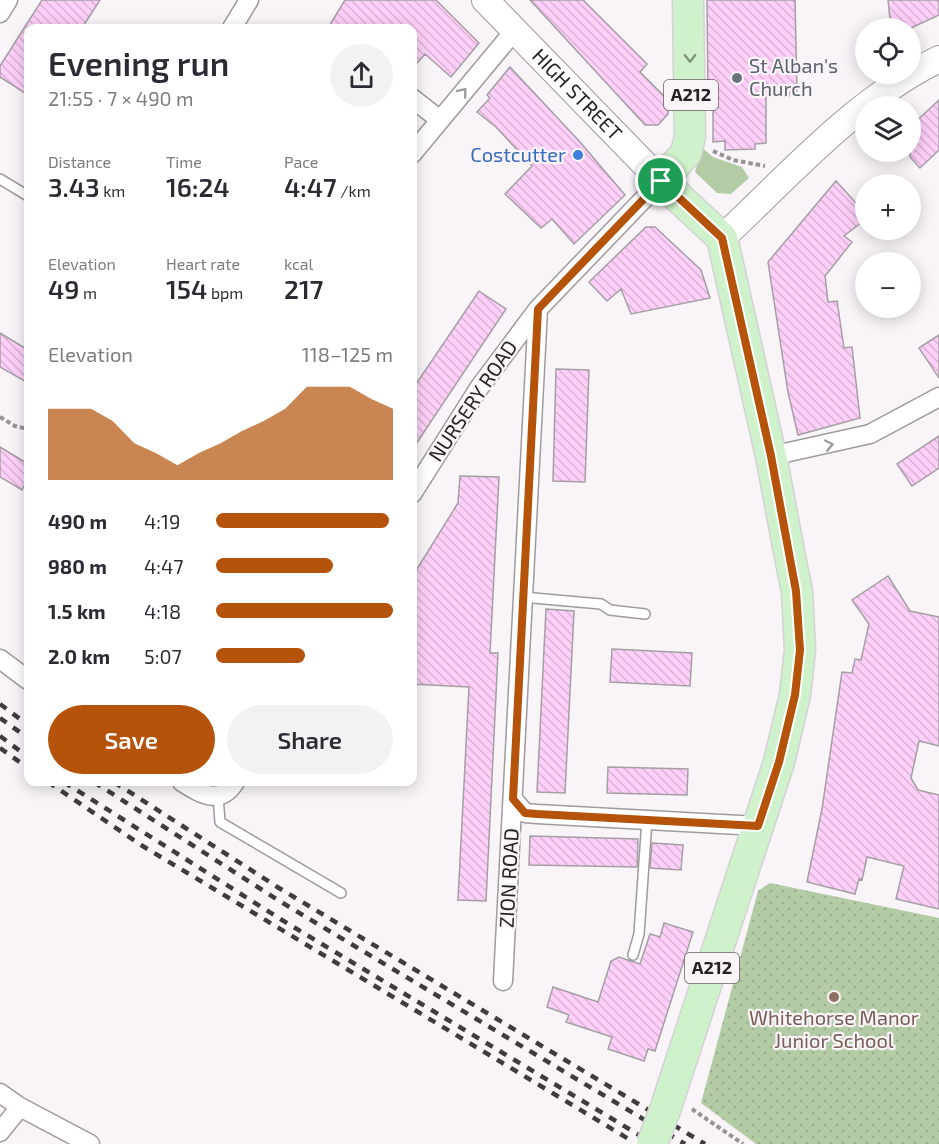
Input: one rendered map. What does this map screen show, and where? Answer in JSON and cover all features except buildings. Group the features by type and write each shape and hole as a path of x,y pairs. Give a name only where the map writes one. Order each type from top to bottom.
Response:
{"main road":[{"name":"HIGH STREET","path":"484,0 661,181 722,238"},
{"name":"A212","path":"661,181 686,153 690,136 688,0"},
{"path":"722,238 858,110 903,79 939,59"},
{"name":"A212","path":"652,1144 758,826 790,722 800,650 796,591 771,456 722,238"}],"street":[{"path":"234,24 249,0"},
{"path":"417,148 514,30"},
{"path":"417,102 440,120"},
{"name":"NURSERY ROAD","path":"417,486 479,388 538,309 661,181"},
{"name":"ZION ROAD","path":"503,981 538,309"},
{"path":"771,456 870,434 939,397"},
{"path":"0,659 24,677"},
{"path":"189,786 201,793 218,796 228,792 232,786"},
{"path":"513,799 525,813 758,826"},
{"path":"0,1093 20,1107 90,1144"},
{"path":"0,1132 20,1107"}],"lane":[{"path":"0,179 24,193"},
{"path":"522,597 601,604 610,610 645,614"},
{"path":"218,796 220,822 341,893"},
{"path":"633,955 639,934 647,820"}],"path":[{"path":"709,147 733,160 768,167"},
{"path":"0,417 15,426 24,428"},
{"path":"710,1120 743,1144"}],"green space":[{"path":"702,148 713,157 742,167 749,178 731,194 717,193 695,172"},
{"name":"Whitehorse Manor Junior School","path":"770,883 939,918 939,1144 756,1144 701,1103 758,891"}],"railway":[{"path":"0,704 24,722"},
{"path":"0,718 24,735"},
{"path":"0,736 24,754"},
{"path":"0,748 24,765"},
{"path":"54,786 141,845 632,1141"},
{"path":"70,786 282,920 654,1144"},
{"path":"100,786 281,902 685,1144"},
{"path":"120,786 279,888 705,1144"}],"place":[{"name":"St Alban's Church","path":"737,78"},
{"name":"Costcutter","path":"578,155"},
{"name":"Whitehorse Manor Junior School","path":"834,997"}],"route":[{"path":"661,181 722,238 771,456 796,591 800,650 795,695 779,762 758,826 525,813 513,799 538,309 569,274 661,181"}]}
